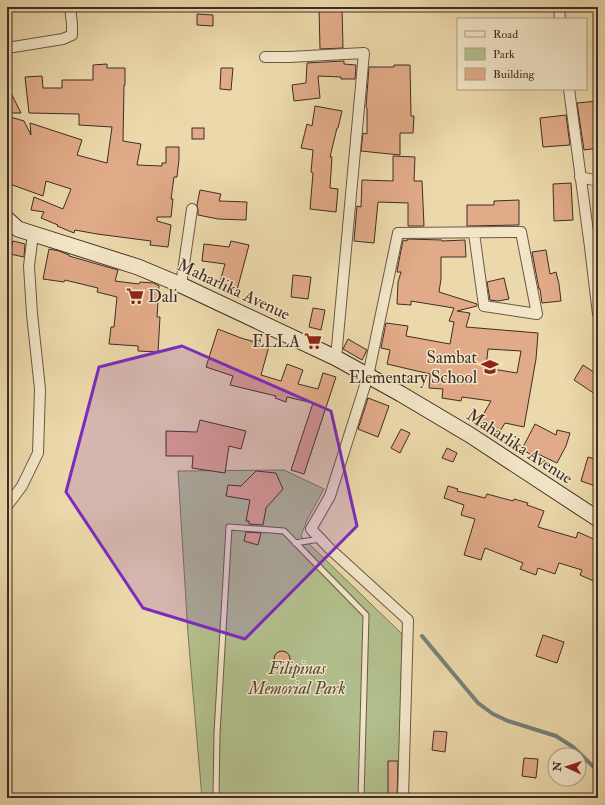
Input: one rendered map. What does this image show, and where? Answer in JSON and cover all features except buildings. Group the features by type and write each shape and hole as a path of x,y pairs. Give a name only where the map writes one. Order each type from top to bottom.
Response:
{"main road":[{"name":"Maharlika Avenue","path":"7,219 12,229 33,234 138,267 181,285 336,358 470,435 598,519"}],"street":[{"path":"7,48 63,39 72,35 70,7"},
{"path":"559,7 560,18"},
{"path":"265,57 364,53 336,358"},
{"path":"569,90 580,177 594,248 598,314"},
{"path":"580,177 598,181"},
{"path":"181,285 192,209"},
{"path":"403,798 408,620 311,529 330,496 368,376 398,233 474,232 521,232 537,314 484,306 474,232"},
{"path":"7,506 22,486 38,453 40,389 32,314 29,266 33,234"}],"lane":[{"path":"235,798 216,797 217,733 229,527 284,531 366,615 361,798"},
{"path":"295,543 320,539"}],"highlighted area":[{"path":"182,346 331,411 357,526 245,639 143,608 66,492 99,367"}],"green space":[{"name":"Filipinas Memorial Park","path":"284,470 324,489 307,520 301,536 402,634 399,798 202,798 188,634 178,471"}],"waterway":[{"path":"422,636 478,703 493,714 508,721 556,736 573,747 598,771"}],"place":[{"name":"Dali","path":"135,296"},
{"name":"ELLA","path":"313,341"},
{"name":"Sambat Elementary School","path":"490,367"}]}
